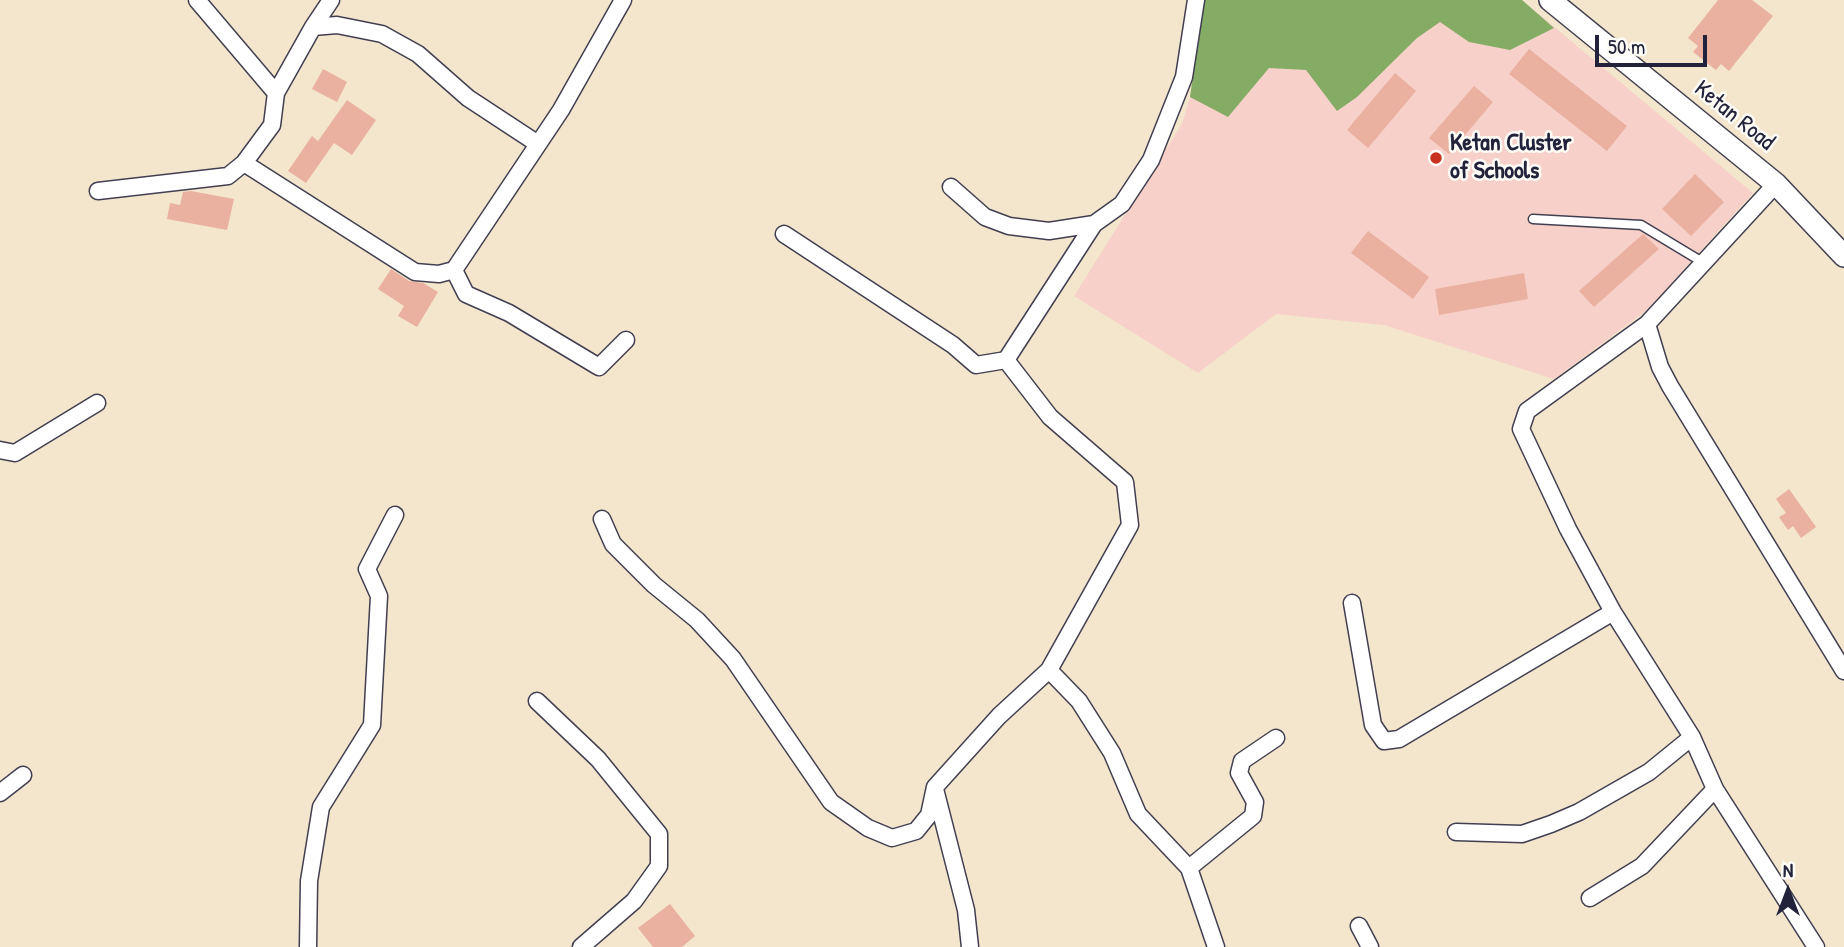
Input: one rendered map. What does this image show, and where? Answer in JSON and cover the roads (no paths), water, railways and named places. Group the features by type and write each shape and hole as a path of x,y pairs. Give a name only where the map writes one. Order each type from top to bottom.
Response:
{"street":[{"path":"197,0 276,93"},
{"path":"98,191 218,178 228,176 244,163 272,125 276,93 331,0"},
{"path":"244,163 415,272 439,274 454,270 538,144 623,0"},
{"path":"784,234 953,345 976,365 1006,360 1094,224 1122,204 1151,160 1184,77 1196,0"},
{"name":"Ketan Road","path":"1550,0 1776,184 1844,256"},
{"path":"313,27 337,25 382,34 418,54 468,98 538,144"},
{"path":"1776,184 1647,324 1527,411 1521,422 1525,442 1613,612 1692,737 1714,789 1816,947"},
{"path":"951,187 985,217 1009,226 1049,232 1094,224"},
{"path":"454,270 466,294 509,313 599,367 626,340"},
{"path":"1647,324 1660,367 1670,386 1844,671"},
{"path":"602,519 613,544 654,585 697,620 733,659 831,802 868,828 892,838 916,831 929,815 935,787 999,716 1049,670 1130,525 1130,506 1125,482 1050,417 1006,360"},
{"path":"0,450 15,453 97,403"},
{"path":"308,947 309,881 321,807 372,725 379,596 367,569 395,514"},
{"path":"1352,603 1373,725 1384,741 1399,738 1613,612"},
{"path":"1049,670 1079,701 1112,753 1138,814 1189,868 1216,947"},
{"path":"537,701 598,759 659,834 659,866 634,901 581,947"},
{"path":"1456,832 1522,834 1550,824 1579,812 1649,772 1692,737"},
{"path":"1189,868 1253,816 1255,802 1239,773 1242,761 1276,738"},
{"path":"0,793 23,775"},
{"path":"935,787 966,909 970,947"},
{"path":"1590,898 1642,866 1714,789"},
{"path":"1359,926 1370,947"}],"lane":[{"path":"1533,219 1641,225 1704,263"}],"place":[{"name":"Ketan Cluster of Schools","path":"1436,158"}]}
